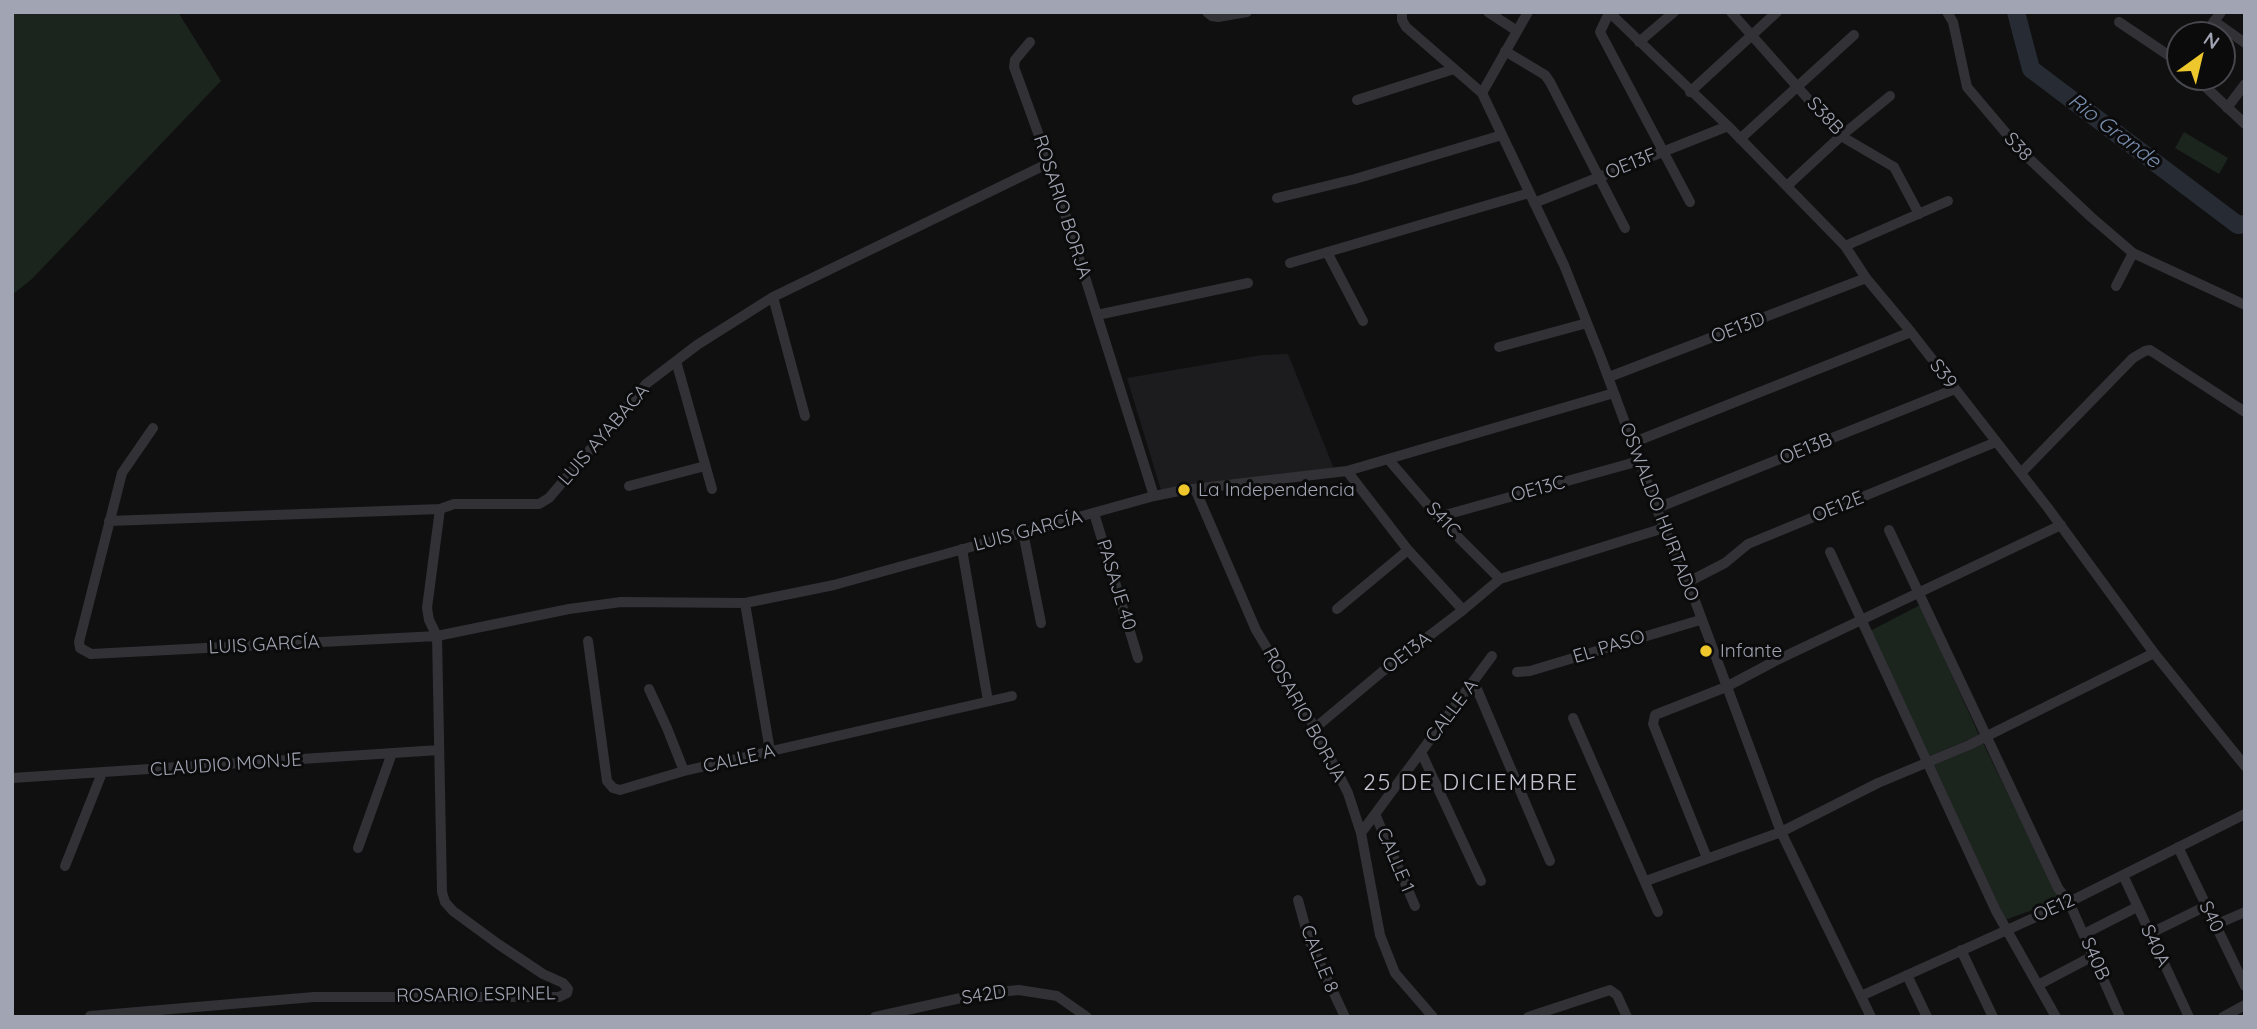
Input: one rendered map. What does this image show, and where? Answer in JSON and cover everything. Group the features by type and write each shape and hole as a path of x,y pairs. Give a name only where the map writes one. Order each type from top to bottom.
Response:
{"street":[{"path":"1207,12 1218,17 1247,12"},
{"path":"1402,12 1406,27 1482,93 1528,12"},
{"path":"1488,12 1517,31"},
{"path":"1639,42 1674,12"},
{"name":"S38B","path":"1731,12 1841,136 1894,167 1919,214"},
{"path":"1690,92 1777,12"},
{"name":"S38","path":"1947,12 1953,22 1967,87 2022,152 2133,253 2245,305"},
{"path":"1609,13 1600,27 1600,32 1690,202"},
{"name":"S39","path":"1609,13 1741,139 1845,246 1866,278 2021,473 2154,653 2245,766"},
{"path":"2218,17 2245,43"},
{"path":"2119,22 2166,54"},
{"path":"1741,139 1854,34"},
{"name":"ROSARIO BORJA","path":"1030,42 1015,60 1014,67 1049,163 1154,496"},
{"path":"1505,51 1545,75 1625,228"},
{"path":"1357,100 1454,69"},
{"path":"2227,108 2245,84"},
{"path":"2209,91 2245,124"},
{"name":"OSWALDO HURTADO","path":"1482,93 1564,265 1609,377 1664,528 1688,582 1781,832 1871,1017"},
{"path":"1788,186 1841,136 1890,96"},
{"name":"OE13F","path":"1290,263 1598,178 1728,127"},
{"path":"1277,198 1354,179 1502,135"},
{"name":"LUIS AYABACA","path":"109,521 440,509 454,504 539,504 549,498 646,384 676,361 773,297 1049,163"},
{"path":"1845,246 1948,201"},
{"path":"1327,253 1363,321"},
{"path":"2116,286 2133,253"},
{"name":"OE13D","path":"1609,377 1866,278"},
{"path":"1097,315 1248,283"},
{"path":"773,297 805,416"},
{"path":"1499,348 1587,323"},
{"path":"1632,443 1911,332"},
{"path":"2021,473 2133,358 2150,350 2245,412"},
{"path":"676,361 712,489"},
{"name":"OE13B","path":"1657,508 1955,389"},
{"name":"LUIS GARCÍA","path":"109,521 79,642 83,651 91,654 437,636 621,602 745,603 834,585 1154,496 1347,471 1615,393"},
{"path":"109,521 122,473 153,428"},
{"name":"OE12E","path":"1688,582 1725,563 1748,544 1996,442"},
{"name":"S41C","path":"1388,459 1438,516 1500,579"},
{"name":"OE13C","path":"1438,516 1639,461"},
{"path":"629,486 705,466"},
{"path":"1347,471 1408,550 1462,610"},
{"name":"ROSARIO BORJA","path":"1195,489 1256,630 1315,728 1348,793 1361,833 1380,935 1395,973 1433,1017"},
{"path":"437,636 426,608 440,509"},
{"name":"PASAJE 40","path":"1094,513 1138,658"},
{"path":"1707,858 1653,723 1656,715 1726,687 1775,661 2061,526"},
{"path":"1500,579 1664,528"},
{"name":"S40B","path":"1889,530 2058,888 2069,902 2120,1017"},
{"path":"1023,532 1041,623"},
{"path":"962,549 988,701"},
{"path":"1337,609 1408,550"},
{"path":"1830,552 1996,911 2053,1016"},
{"name":"OE13A","path":"1315,728 1382,671 1500,579"},
{"path":"745,603 770,751"},
{"name":"EL PASO","path":"1517,672 1530,671 1700,620"},
{"name":"ROSARIO ESPINEL","path":"90,1016 314,996 564,995 568,989 563,983 543,974 453,911 442,892 437,636"},
{"name":"CALLE A","path":"588,641 607,781 620,790 684,771 1012,696"},
{"path":"1646,881 1781,832 1878,783 1986,736 2154,653"},
{"name":"CALLE A","path":"1361,833 1492,656"},
{"path":"1474,682 1550,861"},
{"path":"649,689 684,771"},
{"path":"1573,718 1658,912"},
{"name":"CLAUDIO MONJE","path":"12,778 439,750"},
{"path":"1421,752 1481,881"},
{"path":"358,848 392,753"},
{"path":"65,866 102,773"},
{"name":"CALLE 1","path":"1375,814 1415,906"},
{"name":"OE12","path":"1861,996 2069,902 2178,847 2244,818"},
{"name":"S40","path":"2178,847 2245,986"},
{"name":"S40A","path":"2123,875 2189,1017"},
{"name":"CALLE 8","path":"1298,900 1308,940 1345,1017"},
{"path":"2149,934 2206,906"},
{"path":"2084,934 2137,907"},
{"path":"2215,925 2245,912"},
{"path":"1961,950 1993,1017"},
{"path":"2038,985 2093,956"},
{"path":"1907,975 1927,1017"},
{"name":"S42D","path":"875,1017 979,994 1019,989 1057,996 1087,1017"},
{"path":"1528,1017 1610,990 1617,995 1627,1017"},
{"path":"2223,1017 2245,1005"}],"shaded area":[{"path":"12,12 178,12 221,81 32,279 12,295"},
{"path":"2184,132 2228,158 2219,174 2175,148"},
{"path":"1288,354 1334,469 1161,490 1127,378 1262,355"},
{"path":"1920,605 1979,735 1928,757 1870,631"},
{"path":"1983,743 2060,900 2005,920 1933,765"}],"waterway":[{"name":"Rio Grande","path":"2016,12 2031,69 2238,225 2245,224"}],"place":[{"name":"La Independencia","path":"1184,490"},
{"name":"Infante","path":"1706,651"}],"district":[{"name":"25 DE DICIEMBRE","path":"1471,783"}]}
